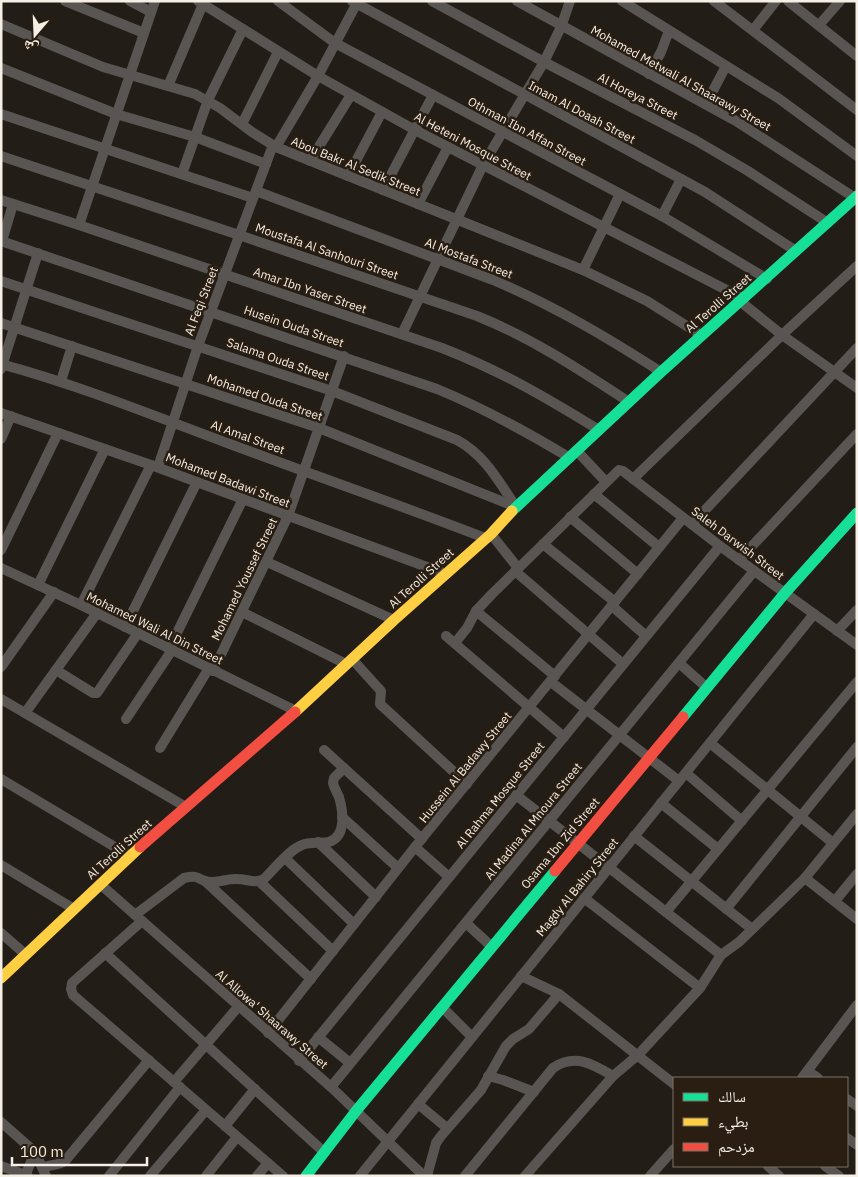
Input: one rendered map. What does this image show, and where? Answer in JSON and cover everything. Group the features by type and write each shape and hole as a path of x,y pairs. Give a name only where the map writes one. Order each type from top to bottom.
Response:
{"street":[{"path":"65,1 144,33"},
{"path":"130,1 151,12"},
{"path":"79,225 154,1"},
{"name":"Othman Ibn Affan Street","path":"278,1 335,43 662,216 767,278"},
{"name":"Al Horeya Street","path":"432,1 544,62 702,143 828,223"},
{"name":"Mohamed Metwali Al Shaarawy Street","path":"517,1 765,138 856,197"},
{"path":"402,334 483,165 544,62 562,27 570,1"},
{"path":"622,1 778,98 857,156"},
{"path":"714,1 857,110"},
{"path":"753,30 776,1"},
{"path":"788,1 857,56"},
{"path":"819,25 840,1"},
{"name":"Al Feqi Street","path":"81,605 154,466 173,423 198,346 266,164 318,76 355,2"},
{"name":"Imam Al Doaah Street","path":"355,2 681,179 728,206 796,252"},
{"path":"168,86 200,3"},
{"name":"Al Heteni Mosque Street","path":"200,3 318,76 382,112 742,300 782,335 857,388"},
{"name":"Abou Bakr Al Sedik Street","path":"1,24 76,57 129,76 195,94 208,100 275,146 583,270 647,301 701,335"},
{"path":"182,174 208,100 243,29"},
{"path":"649,74 661,52 669,31"},
{"path":"242,124 278,52"},
{"path":"706,104 726,66"},
{"path":"1,68 116,114 195,137 266,164"},
{"path":"310,161 351,95"},
{"path":"383,190 433,95"},
{"path":"348,176 382,112"},
{"name":"Al Mostafa Street","path":"1,114 182,174 254,195 493,280 565,313 661,372"},
{"path":"418,204 448,147"},
{"name":"Moustafa Al Sanhouri Street","path":"1,156 478,316 536,342 629,402"},
{"path":"662,216 681,179"},
{"path":"583,270 620,194"},
{"name":"Al Terolli Street","path":"1,978 130,856 296,711 488,536 516,507 701,335 856,197"},
{"name":"Amar Ibn Yaser Street","path":"1,200 225,274 451,352 495,370 599,430"},
{"path":"1,241 13,204"},
{"name":"Husein Ouda Street","path":"1,241 437,389 466,401 573,455 606,482"},
{"path":"2,366 38,253"},
{"path":"633,479 782,335 857,266"},
{"name":"Salama Ouda Street","path":"1,281 332,391 468,446 486,462 516,507"},
{"name":"Mohamed Ouda Street","path":"1,323 319,428 516,507"},
{"path":"61,381 72,346"},
{"path":"687,521 857,348"},
{"name":"Mohamed Youssef Street","path":"160,748 211,669 267,562 288,516 344,356"},
{"name":"Al Amal Street","path":"2,366 61,381 304,472 488,536"},
{"path":"1,439 6,415"},
{"name":"Mohamed Badawi Street","path":"6,415 154,466 446,574"},
{"path":"1,550 58,433"},
{"path":"739,560 857,434"},
{"path":"38,585 105,449"},
{"name":"Saleh Darwish Street","path":"606,482 619,470 633,479 720,546 857,645"},
{"path":"125,627 197,482"},
{"path":"455,643 470,624 476,611 606,482"},
{"path":"594,494 659,547"},
{"path":"126,719 171,649 243,499"},
{"name":"Osama Ibn Zid Street","path":"306,1176 356,1111 784,593 857,513"},
{"path":"570,518 638,574"},
{"name":"Hussein Al Badawy Street","path":"268,1033 398,868 659,547 687,521"},
{"path":"488,536 517,569 623,664"},
{"path":"543,544 613,604 646,636"},
{"name":"Al Rahma Mosque Street","path":"299,1061 720,546"},
{"path":"267,562 394,620"},
{"name":"Al Madina Al Mnoura Street","path":"331,1087 754,570"},
{"name":"Mohamed Wali Al Din Street","path":"3,572 54,592 296,711"},
{"path":"1,667 54,592"},
{"path":"837,631 857,610"},
{"path":"476,611 586,709 648,757 682,777 742,821"},
{"path":"242,612 349,662 381,691 380,704 467,784"},
{"path":"25,713 97,613"},
{"name":"Magdy Al Bahiry Street","path":"360,1176 814,614"},
{"path":"56,670 93,693 97,693 138,633"},
{"path":"446,636 564,737"},
{"path":"679,662 706,687"},
{"path":"666,912 857,682"},
{"path":"1,699 186,807"},
{"path":"710,743 832,844"},
{"path":"726,909 857,747"},
{"path":"324,750 419,843 449,877"},
{"path":"204,881 215,882 237,879 259,881 264,879 295,848 318,842 328,842 337,837 342,828 342,818 339,798 333,783 334,778 344,768"},
{"path":"1,779 130,856"},
{"path":"516,795 720,955"},
{"path":"661,803 718,849"},
{"path":"525,1176 613,1076 638,1055 700,988 720,955 735,946 805,878 857,814"},
{"path":"342,818 398,868"},
{"path":"634,836 752,929"},
{"path":"318,842 376,897"},
{"path":"285,858 354,924"},
{"path":"1,865 74,909"},
{"path":"835,902 857,874"},
{"path":"283,1176 73,995 71,989 72,984 138,918 184,878 194,876 204,881 311,979"},
{"path":"805,878 857,919"},
{"path":"259,881 332,951"},
{"name":"Al Allowa' Shaarawy Street","path":"100,884 299,1061 331,1087 420,1174"},
{"path":"584,898 700,988"},
{"path":"466,923 492,947"},
{"path":"1,933 26,954"},
{"path":"105,953 324,1152"},
{"path":"521,976 559,994 673,1083"},
{"path":"420,1174 436,1142 481,1090 506,1046 529,1029 559,994"},
{"path":"805,1075 857,1005"},
{"path":"109,1176 206,1045 238,1007"},
{"path":"442,1008 472,1037"},
{"path":"318,1037 350,1063"},
{"path":"1,1122 35,1152 44,1172 52,1164 61,1164 65,1161 149,1060"},
{"path":"465,1176 553,1068 567,1061 577,1060 594,1065 613,1076"},
{"path":"488,1076 534,1092"},
{"path":"225,1126 255,1089"},
{"path":"418,1104 447,1128"},
{"path":"150,1176 206,1110"},
{"path":"206,1176 238,1137"},
{"path":"650,1176 673,1150"},
{"path":"1,1166 26,1175 35,1152"},
{"path":"257,1176 268,1163"},
{"path":"769,1167 779,1176"},
{"path":"826,1167 839,1176"}],"traffic: fast":[{"path":"512,511 661,372 857,196"},
{"path":"683,717 785,593 857,513"},
{"path":"306,1176 356,1111 555,871"}],"traffic: slow":[{"path":"295,712 394,620 491,534 512,511"},
{"path":"1,978 140,847"}],"traffic: jam":[{"path":"140,847 295,712"},
{"path":"555,871 683,717"}]}
